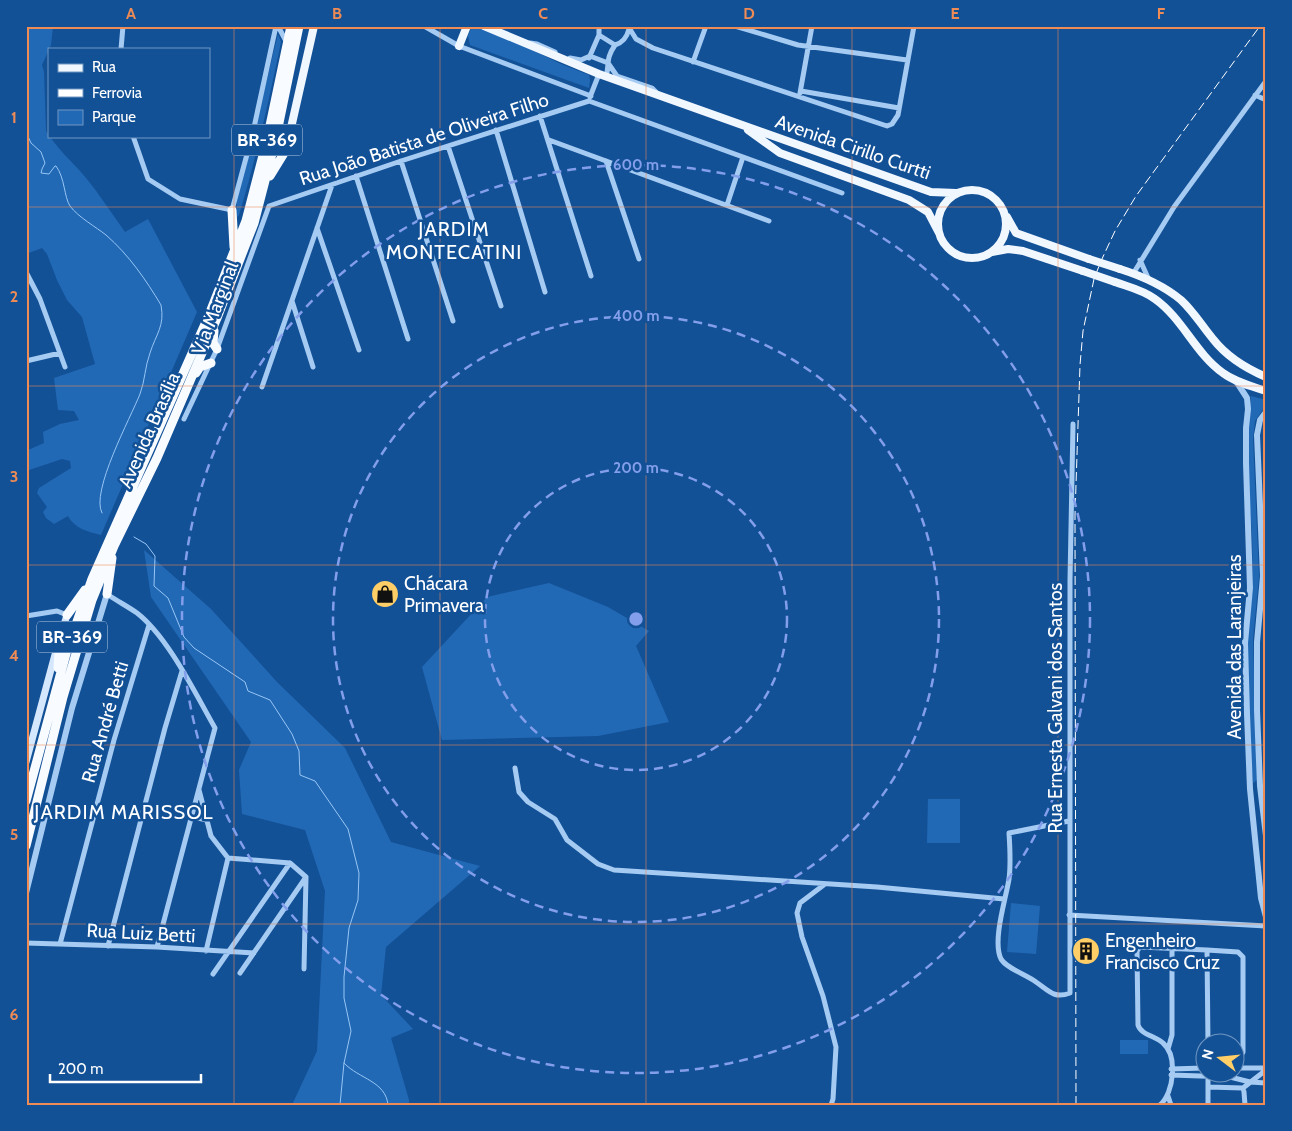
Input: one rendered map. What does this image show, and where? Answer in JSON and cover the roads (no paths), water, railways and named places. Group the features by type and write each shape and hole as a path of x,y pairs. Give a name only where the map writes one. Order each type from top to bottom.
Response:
{"highway":[{"name":"Avenida Brasília","path":"26,801 67,650 92,580 198,340 248,213 265,148 291,26"},
{"name":"Avenida Brasília","path":"26,846 63,697 92,600 114,546 157,458 217,318 254,223 299,26"},
{"path":"262,192 275,166 286,150"},
{"path":"232,210 234,252"},
{"path":"217,318 212,338 217,349"},
{"path":"184,393 200,367 211,363"},
{"path":"107,594 114,546"},
{"path":"67,615 92,580"},
{"path":"55,696 60,636"}],"main road":[{"path":"286,150 314,26"},
{"path":"459,46 467,26"},
{"name":"Avenida Cirillo Curtti","path":"484,26 582,68 661,97 931,192 956,193"},
{"name":"Avenida Cirillo Curtti","path":"741,124 780,153 909,200 928,212 939,233"},
{"path":"1266,377 1250,370 1231,357 1212,338 1197,317 1172,293 1149,280 1016,233 998,200 989,193 978,189 966,189 946,200 940,210 939,233 943,242 950,250 970,258 981,257 992,252 1008,249 1023,251 1144,292 1163,305 1209,362 1236,381 1266,390"},
{"path":"992,252 1000,244 1005,234 1007,222 1005,213"},
{"path":"26,762 28,749 67,615"}],"street":[{"path":"120,48 123,26"},
{"path":"277,26 288,44"},
{"path":"135,138 148,179 180,198 232,210 253,132 277,26"},
{"path":"424,26 459,46 590,99 842,193"},
{"path":"582,68 590,56 599,35 599,26"},
{"path":"693,62 706,26"},
{"path":"735,26 789,43 907,60"},
{"path":"800,94 812,26"},
{"path":"629,28 636,38 647,46 800,94 887,126 895,120 899,108 914,26"},
{"path":"590,99 615,45 625,38 629,28"},
{"path":"599,35 615,45"},
{"path":"519,42 537,44 575,60 583,60 590,56 607,62 617,76 652,88 661,97"},
{"path":"1133,274 1174,207 1266,81"},
{"path":"800,94 899,108"},
{"path":"1256,96 1266,100"},
{"name":"Rua João Batista de Oliveira Filho","path":"269,206 590,99"},
{"path":"540,116 591,276"},
{"path":"496,130 545,292"},
{"path":"549,140 770,221"},
{"path":"448,146 501,306"},
{"path":"727,205 743,157"},
{"path":"401,161 453,320"},
{"path":"606,161 638,259"},
{"path":"356,176 408,339"},
{"path":"262,387 332,185"},
{"name":"Via Marginal","path":"184,419 217,349 269,206"},
{"path":"317,228 359,350"},
{"path":"1140,260 1149,280"},
{"path":"26,272 40,299 65,367"},
{"path":"292,300 313,367"},
{"path":"26,361 60,352"},
{"name":"Avenida das Laranjeiras","path":"1236,381 1247,398 1248,409 1246,463 1250,588 1245,643 1246,714 1250,789 1261,898 1266,916"},
{"name":"Avenida das Laranjeiras","path":"1266,412 1260,420 1258,435 1263,576 1257,642 1266,836"},
{"name":"Rua Ernesta Galvani dos Santos","path":"1004,899 999,949 1001,958 1005,963 1034,980 1052,994 1061,996 1070,993 1069,821 1072,424"},
{"path":"26,893 72,708 107,594 137,613 149,625 182,671 215,728 157,947"},
{"path":"26,616 57,612 67,615"},
{"name":"Rua André Betti","path":"60,944 114,740 149,625"},
{"path":"108,946 165,728 182,671"},
{"path":"515,768 520,792 528,802 555,819 567,840 598,864 614,870 825,884 1004,899 1010,871 1009,833 1069,821"},
{"path":"198,787 211,836 228,858 290,862 306,876"},
{"path":"191,816 206,820"},
{"path":"206,951 228,858"},
{"path":"214,974 290,862"},
{"path":"240,973 306,876"},
{"path":"304,969 306,876"},
{"path":"825,884 800,903 797,913 802,937 823,996 836,1047 832,1105"},
{"path":"1069,915 1266,926"},
{"name":"Rua Luiz Betti","path":"26,943 157,947 254,953"},
{"path":"1160,1105 1168,1096 1171,1088 1172,1059 1163,1042 1141,1031 1138,1025 1137,951 1143,946 1238,952 1243,957 1243,1034"},
{"path":"1168,1049 1172,1035 1172,948"},
{"path":"1207,950 1208,1034"},
{"path":"1172,1068 1194,1068"},
{"path":"1244,1068 1266,1069"},
{"path":"1208,1105 1208,1087 1243,1088 1266,1069"},
{"path":"1172,1076 1194,1075"},
{"path":"1244,1080 1250,1082 1266,1082"},
{"path":"1243,1088 1245,1105"},
{"path":"1168,1096 1171,1105"}],"waterway":[{"path":"26,132 31,143 41,152 45,163 41,173 49,174 56,166 73,210 106,235 130,259 161,305 161,324 148,358 142,389 106,472 100,503 102,513"},
{"path":"134,537 146,544 155,556 154,586 168,598 184,637 194,648 245,682 248,691 270,700 292,734 299,751 300,775 315,781 348,829 359,873 358,900 349,928 344,977 344,998 351,1031 344,1063 377,1085 386,1097 388,1105"},
{"path":"340,1105 344,1063"}],"railway":[{"path":"1076,1105 1075,515 1080,365 1083,331 1094,279 1115,231 1136,196 1260,26"}],"place":[{"name":"Chácara Primavera","path":"385,594"},
{"name":"Engenheiro Francisco Cruz","path":"1086,951"}],"district":[{"name":"JARDIM MONTECATINI","path":"454,240"},
{"name":"JARDIM MARISSOL","path":"124,812"}]}
